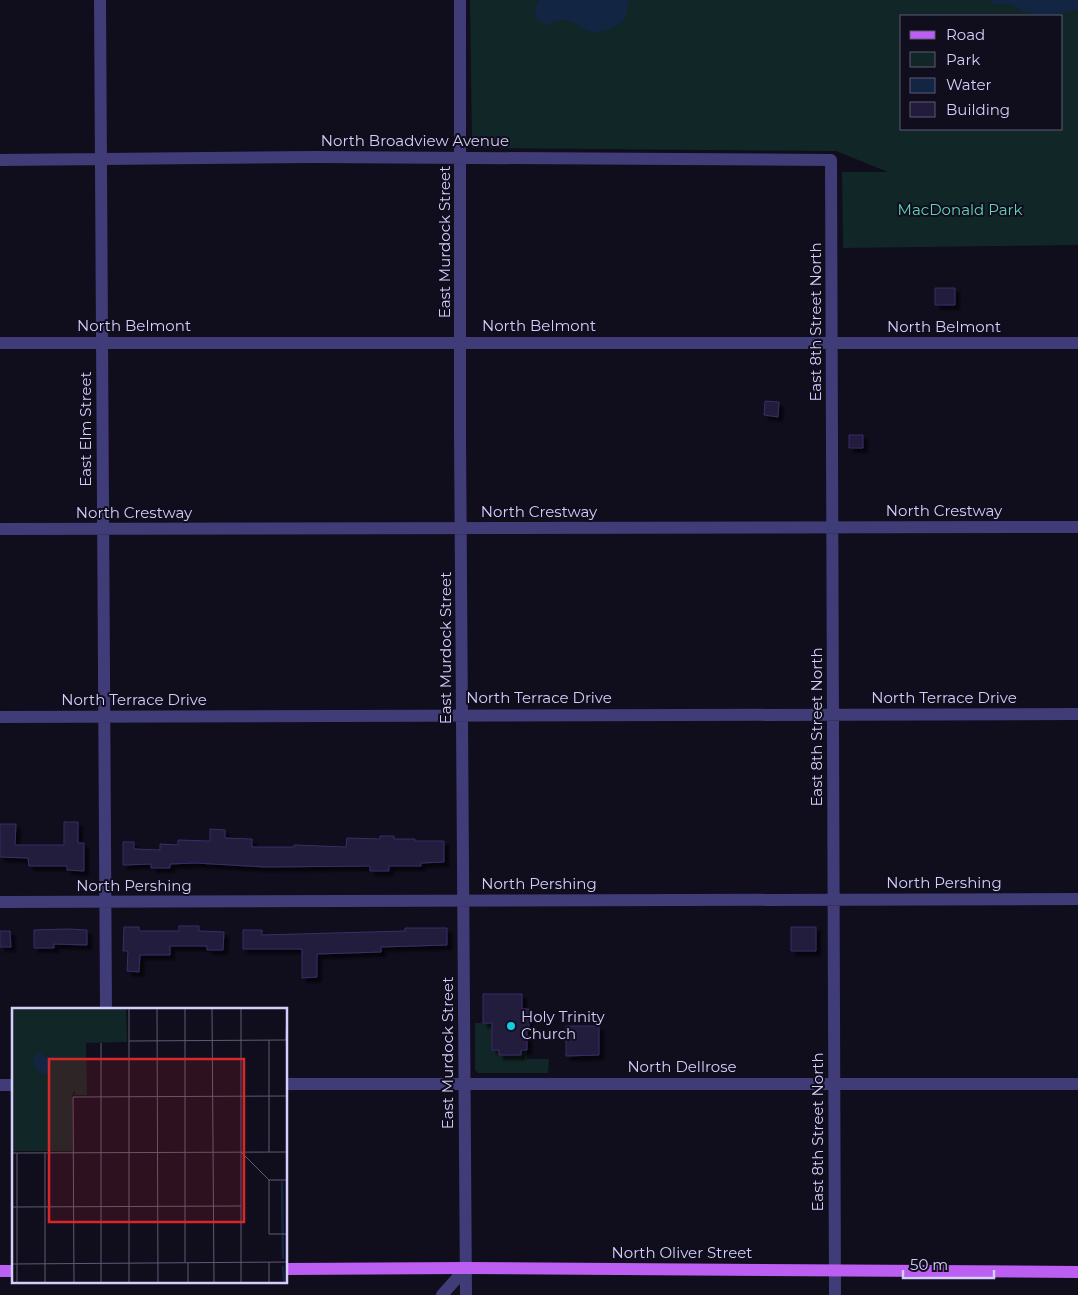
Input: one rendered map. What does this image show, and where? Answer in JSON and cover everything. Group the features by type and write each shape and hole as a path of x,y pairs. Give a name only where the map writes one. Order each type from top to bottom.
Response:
{"main road":[{"name":"North Oliver Street","path":"288,1269 466,1268 1078,1272"}],"street":[{"name":"East Elm Street","path":"100,0 106,1008"},
{"name":"East Murdock Street","path":"460,0 462,158 460,342 466,1295"},
{"name":"North Broadview Avenue","path":"0,160 315,157 831,160"},
{"name":"East 8th Street North","path":"831,160 835,1295"},
{"name":"North Belmont","path":"0,343 1078,343"},
{"name":"North Crestway","path":"0,529 1078,527"},
{"name":"North Terrace Drive","path":"0,717 462,714 1078,714"},
{"name":"North Pershing","path":"0,902 1078,899"},
{"name":"North Dellrose","path":"288,1084 1078,1084"},
{"path":"442,1295 466,1268"}],"green space":[{"name":"MacDonald Park","path":"470,0 1078,0 1078,245 843,248 842,172 888,172 836,151 472,148"},
{"path":"475,1023 492,1023 492,1050 527,1050 527,1059 549,1059 548,1073 478,1073 475,1070"}],"water":[{"path":"539,0 628,0 627,12 622,22 610,29 593,32 567,20 546,25 536,19 535,10"},
{"path":"989,0 1078,0 1078,10 1040,15 1024,12 1010,4 993,4"}],"building":[{"path":"935,288 955,288 955,305 935,305"},
{"path":"765,401 779,402 778,417 764,415"},
{"path":"849,435 863,435 863,448 849,448"},
{"path":"64,822 78,822 78,843 84,843 84,871 67,870 67,866 29,866 28,858 0,857 0,824 16,824 15,845 64,845"},
{"path":"210,829 225,830 225,838 252,839 252,847 294,847 294,845 346,847 347,838 380,839 380,836 394,836 394,839 415,839 415,841 444,841 444,862 421,863 421,866 389,866 389,871 370,871 370,866 265,867 195,863 170,864 170,868 151,868 151,864 123,865 123,842 134,842 134,849 160,850 160,844 178,845 178,840 210,841"},
{"path":"179,926 199,926 199,931 224,932 223,950 207,950 207,946 170,946 170,955 140,955 139,972 127,971 128,951 123,951 124,927 139,927 139,931 179,931"},
{"path":"791,927 816,927 816,951 791,951"},
{"path":"405,928 447,928 447,945 381,947 381,952 317,954 317,977 302,978 302,949 243,949 243,930 262,930 262,935 405,931"},
{"path":"34,930 87,930 87,945 54,944 54,948 34,948"},
{"path":"0,931 10,931 11,947 0,947"},
{"name":"Holy Trinity Church","path":"483,994 522,994 522,1009 529,1009 529,1029 527,1029 527,1050 521,1050 521,1055 499,1055 499,1050 492,1050 492,1023 483,1023"},
{"path":"566,1026 599,1026 599,1055 566,1056"}],"place":[{"name":"Holy Trinity Church","path":"511,1026"}]}
